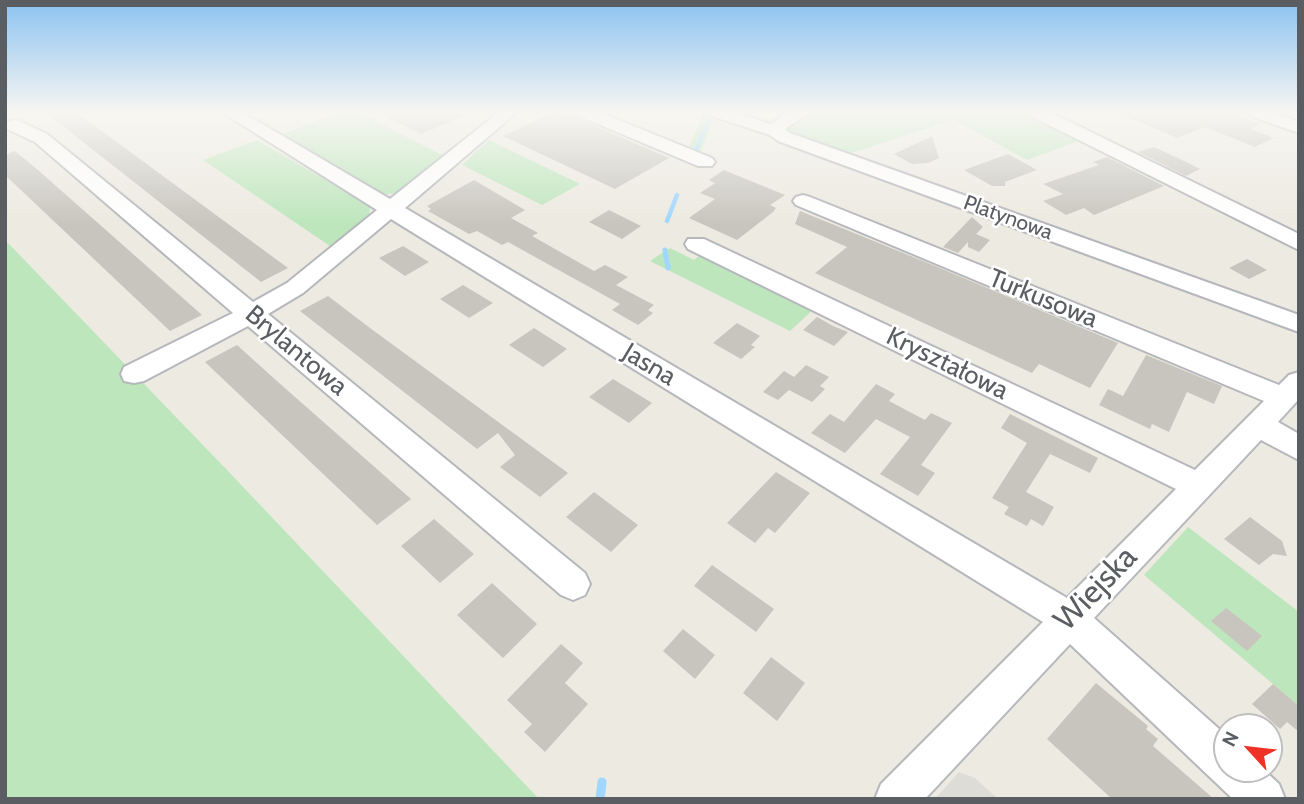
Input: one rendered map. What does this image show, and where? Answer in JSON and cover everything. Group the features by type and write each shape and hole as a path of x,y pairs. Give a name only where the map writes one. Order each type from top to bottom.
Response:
{"street":[{"name":"Brylantowa","path":"55,150 573,584"},
{"name":"Jasna","path":"293,150 1068,618 1213,751"},
{"path":"134,374 251,314 295,288 464,150"},
{"path":"675,150 705,162"},
{"name":"Platynowa","path":"818,150 1299,324"},
{"path":"1112,150 1299,243"},
{"name":"Turkusowa","path":"803,201 1291,390"},
{"name":"Kryształowa","path":"696,244 1203,480"},
{"path":"793,281 1203,480"},
{"name":"Wiejska","path":"896,799 1291,390"},
{"path":"1257,423 1299,449"},
{"path":"1247,783 1264,799"}],"shaded area":[{"path":"959,772 975,778 998,799 935,799"}],"green space":[{"path":"231,150 273,150 370,206 369,216 330,246 203,160"},
{"path":"305,150 431,150 444,156 398,193 382,195"},
{"path":"479,150 509,150 580,184 542,205 462,165"},
{"path":"688,150 701,150 699,155"},
{"path":"830,150 862,150 845,155"},
{"path":"1008,150 1055,150 1027,160"},
{"path":"8,243 539,799 5,799 5,244"},
{"path":"670,248 694,260 704,252 816,307 790,331 650,261"},
{"path":"1188,527 1299,612 1299,706 1144,575"}],"building":[{"path":"93,150 127,150 288,268 261,282"},
{"path":"532,150 650,150 669,158 615,189"},
{"path":"903,150 936,150 939,158 928,163 912,164 894,154"},
{"path":"1159,150 1200,169 1186,176 1138,152"},
{"path":"15,151 202,315 170,331 5,175 5,155"},
{"path":"1008,154 1037,170 1005,182 1005,186 992,186 964,170"},
{"path":"1107,157 1164,186 1094,215 1084,208 1066,215 1043,201 1063,194 1043,184 1099,165 1093,162"},
{"path":"724,170 785,195 770,205 776,208 773,212 737,240 689,218 715,199 700,193 715,183 709,180"},
{"path":"474,180 525,210 511,218 538,233 532,236 594,271 605,265 628,277 616,285 654,305 648,310 653,313 638,325 612,310 620,304 508,242 502,245 477,231 469,234 428,211 431,209 427,206"},
{"path":"609,210 641,226 622,239 589,222"},
{"path":"800,211 1118,343 1090,388 1039,364 1032,373 815,273 847,247 795,224"},
{"path":"972,217 983,227 976,234 990,240 979,252 968,247 968,242 958,253 943,247"},
{"path":"403,246 429,262 405,276 379,258"},
{"path":"1247,259 1267,270 1249,279 1229,268"},
{"path":"463,285 493,303 469,318 440,299"},
{"path":"328,296 568,473 540,497 500,467 515,455 498,433 477,449 300,311"},
{"path":"817,317 848,332 834,346 803,330"},
{"path":"737,323 760,336 751,345 755,347 741,359 713,343"},
{"path":"534,328 567,349 543,367 509,345"},
{"path":"237,345 411,499 377,525 205,362"},
{"path":"1146,355 1222,386 1214,404 1187,392 1169,432 1152,424 1150,429 1099,405 1108,389 1123,396"},
{"path":"806,365 829,377 820,386 825,389 812,402 789,390 778,400 763,392 784,371 794,377"},
{"path":"613,379 652,403 629,423 589,397"},
{"path":"876,384 895,394 889,401 925,420 931,413 952,423 921,465 935,473 918,496 880,474 910,437 876,419 845,453 811,433 830,414 844,422"},
{"path":"1010,414 1098,458 1090,473 1050,454 1026,492 1054,507 1043,526 1031,519 1027,526 1004,514 1009,507 992,498 1027,443 1001,428"},
{"path":"776,472 810,493 775,533 768,528 755,543 727,523"},
{"path":"594,492 638,525 611,552 566,517"},
{"path":"1250,517 1282,541 1287,556 1273,554 1259,565 1224,539"},
{"path":"434,519 474,554 440,583 401,546"},
{"path":"712,565 774,609 756,632 694,586"},
{"path":"492,583 537,624 503,658 457,615"},
{"path":"1226,608 1262,636 1247,651 1211,621"},
{"path":"683,629 715,655 695,679 663,651"},
{"path":"561,644 583,663 565,683 588,704 545,752 524,732 532,724 507,700"},
{"path":"771,657 805,683 777,721 743,693"},
{"path":"1096,683 1148,726 1146,729 1158,739 1153,746 1214,799 1112,799 1047,739"},
{"path":"1273,684 1299,706 1299,732 1287,722 1283,726 1283,713 1262,713 1252,704"}],"waterway":[{"path":"667,221 677,195"},
{"path":"665,250 668,268"},
{"path":"600,799 602,782"}]}
